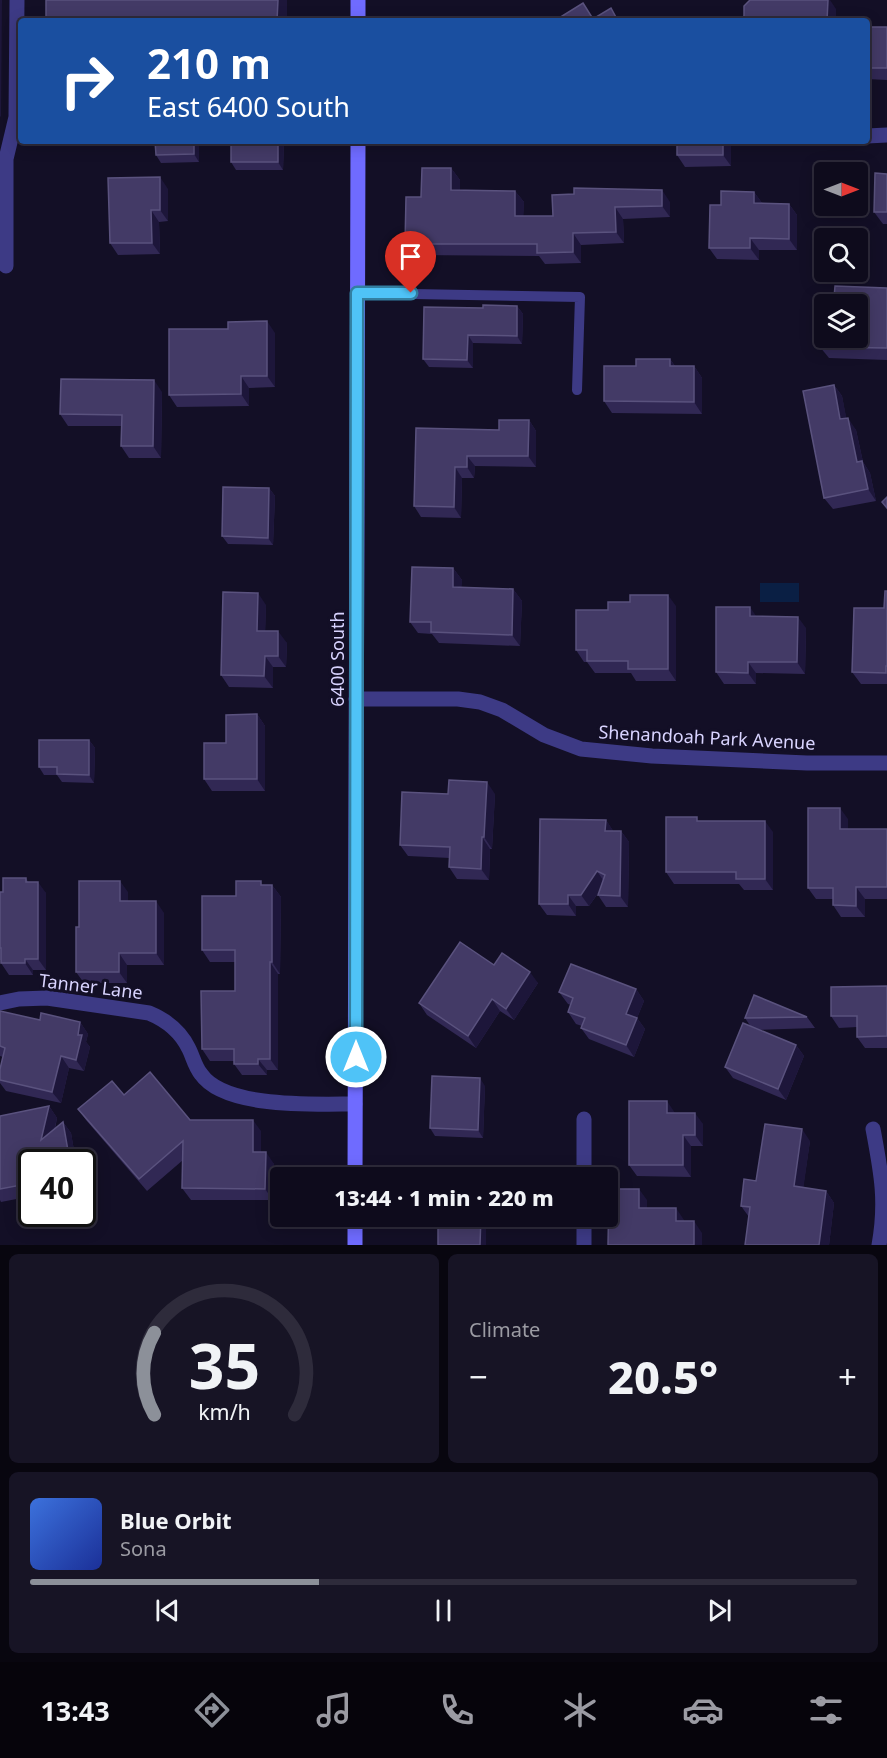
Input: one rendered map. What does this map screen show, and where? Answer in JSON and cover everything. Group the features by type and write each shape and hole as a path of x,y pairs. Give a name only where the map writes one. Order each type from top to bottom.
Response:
{"street":[{"path":"6,266 6,159 16,117 17,0"},
{"path":"358,0 358,18"},
{"path":"870,136 887,135"},
{"name":"6400 South","path":"355,1167 358,144"},
{"name":"Shenandoah Park Avenue","path":"356,699 458,699 480,702 502,710 544,735 581,749 652,756 807,763 887,763"},
{"name":"Tanner Lane","path":"0,1004 19,999 47,998 148,1013 163,1019 181,1036 202,1076 225,1092 292,1105 356,1104"},
{"path":"584,1119 584,1167"},
{"path":"873,1129 885,1201 879,1245"},
{"path":"355,1227 355,1245"},
{"path":"584,1227 584,1245"}],"lane":[{"path":"357,293 580,297 577,390"}],"water":[{"path":"760,583 799,583 799,602 760,602"}],"building":[{"path":"46,0 278,0 277,18 46,18"},
{"path":"750,0 828,0 827,18 742,18 744,6"},
{"path":"583,3 592,18 559,18"},
{"path":"611,8 616,18 595,18"},
{"path":"870,27 887,27 887,68 870,68"},
{"path":"155,144 194,144 194,154 156,155"},
{"path":"231,144 278,144 278,162 231,162"},
{"path":"677,144 723,144 723,155 677,155"},
{"path":"422,168 451,168 451,190 515,191 515,216 553,216 552,195 574,194 574,188 662,190 662,206 615,207 616,232 573,233 573,252 537,253 537,244 405,244 406,197 421,197"},
{"path":"875,173 887,174 887,212 874,212"},
{"path":"160,177 160,210 151,210 152,243 110,243 108,178"},
{"path":"721,191 754,192 754,203 789,204 789,239 750,238 750,248 709,248 710,205 721,205"},
{"path":"835,286 887,288 887,348 868,348 868,294 834,294"},
{"path":"483,305 517,306 517,336 468,335 467,360 423,359 424,307 483,308"},
{"path":"267,321 267,376 241,376 241,394 169,395 169,329 228,329 228,322"},
{"path":"636,359 670,359 670,366 694,366 694,402 604,401 604,366 636,366"},
{"path":"61,379 154,380 153,446 121,446 122,415 60,414"},
{"path":"834,385 840,419 848,418 857,462 862,461 868,489 824,498 803,391"},
{"path":"499,420 529,420 528,456 467,456 467,467 455,467 454,507 414,506 416,428 499,430"},
{"path":"223,487 269,488 268,538 222,536"},
{"path":"887,497 887,508 882,502"},
{"path":"412,567 453,568 453,587 513,589 512,635 431,632 431,622 410,622"},
{"path":"885,591 887,591 886,673 852,672 854,608 884,608"},
{"path":"223,592 258,593 257,631 278,631 278,656 265,656 264,676 221,675"},
{"path":"630,595 668,595 668,669 628,669 628,661 587,661 587,650 576,650 576,610 608,610 608,602 630,602"},
{"path":"716,607 750,607 750,616 798,617 797,662 748,662 748,673 716,672"},
{"path":"257,714 257,779 204,779 204,743 226,743 226,715"},
{"path":"39,740 89,740 89,775 57,774 57,767 39,767"},
{"path":"449,780 487,782 481,869 449,867 450,847 400,845 402,792 448,794"},
{"path":"808,808 840,808 840,829 887,829 887,887 856,887 856,906 833,905 833,888 808,888"},
{"path":"666,817 697,817 697,821 765,821 765,879 736,879 736,872 666,872"},
{"path":"540,819 606,820 605,831 621,831 620,896 598,895 605,875 597,871 581,895 568,895 568,904 539,904"},
{"path":"3,878 26,878 26,882 38,882 38,959 25,959 25,963 1,963 0,892 3,892"},
{"path":"79,881 120,881 120,901 156,901 156,953 119,953 119,972 76,972"},
{"path":"236,881 261,881 261,885 272,885 270,1059 258,1059 258,1064 234,1064 234,1049 202,1049 201,991 235,991 235,950 202,950 202,896 236,896"},
{"path":"460,942 494,965 502,953 530,972 506,1009 492,999 468,1036 419,1003"},
{"path":"571,964 636,989 626,1014 637,1018 626,1045 581,1028 585,1018 568,1012 573,998 559,992"},
{"path":"887,986 887,1036 857,1037 857,1016 831,1016 831,987"},
{"path":"754,995 807,1017 745,1018"},
{"path":"0,1011 40,1020 41,1013 80,1022 78,1035 82,1035 76,1060 61,1056 52,1092 0,1080 5,1048 0,1046"},
{"path":"743,1023 796,1045 778,1089 725,1067"},
{"path":"150,1072 190,1120 253,1120 253,1152 266,1152 265,1189 182,1188 183,1141 139,1179 78,1109 112,1081 124,1095"},
{"path":"432,1076 480,1078 478,1130 430,1128"},
{"path":"629,1101 667,1101 667,1113 695,1113 695,1135 683,1135 683,1165 629,1165"},
{"path":"49,1106 41,1140 63,1122 68,1149 18,1149 18,1186 0,1189 0,1116"},
{"path":"765,1124 802,1129 794,1186 826,1191 819,1245 745,1245 750,1207 741,1206 744,1179 756,1181"},
{"path":"618,1189 639,1189 639,1208 676,1208 676,1221 694,1221 694,1245 608,1245 608,1227 618,1227"},
{"path":"438,1227 481,1227 480,1245 438,1245"}],"route":[{"path":"356,1057 357,293 411,293"}]}
